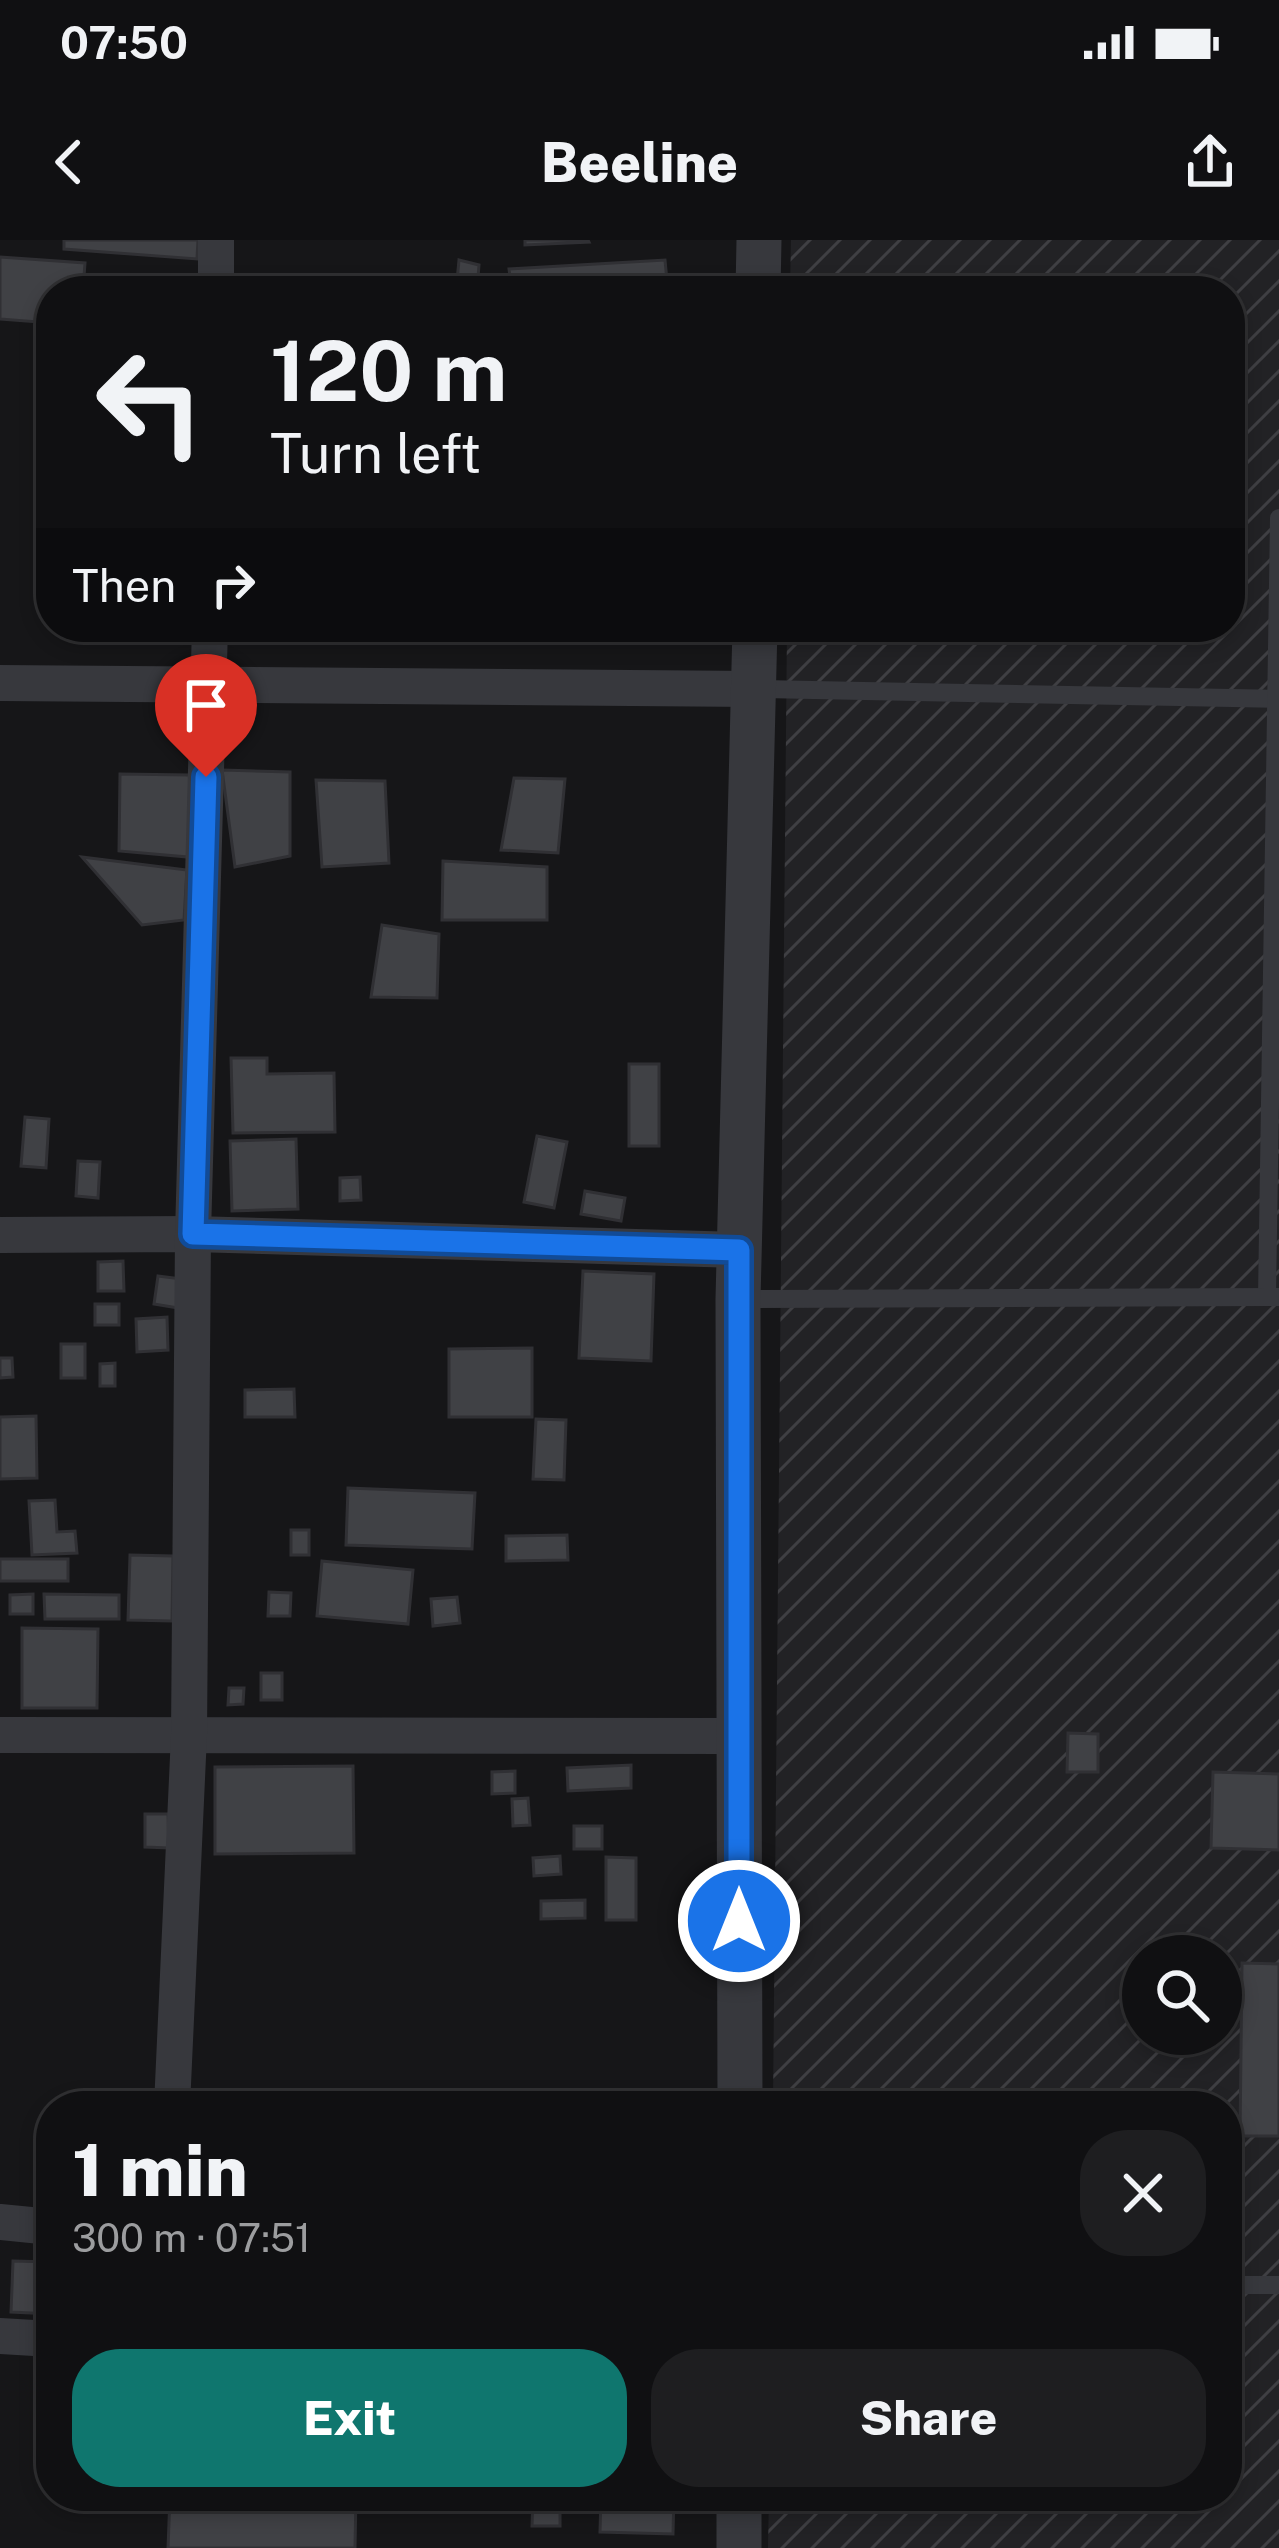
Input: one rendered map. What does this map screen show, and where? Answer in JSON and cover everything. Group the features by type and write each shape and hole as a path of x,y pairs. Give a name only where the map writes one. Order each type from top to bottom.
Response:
{"street":[{"path":"216,276 217,240"},
{"path":"758,276 759,240"},
{"path":"173,2091 189,1735 193,1234 210,642"},
{"path":"740,2091 738,1299 754,642"},
{"path":"0,683 754,689"},
{"path":"0,1235 193,1234 739,1250"},
{"path":"0,1735 739,1736"},
{"path":"0,2222 36,2226"},
{"path":"0,2336 36,2338"},
{"path":"739,2548 740,2511"}],"lane":[{"path":"738,1299 1273,1298 1279,518"},
{"path":"754,689 1277,699"},
{"path":"1242,2285 1279,2285"}],"shaded area":[{"path":"791,240 1279,240 1279,2548 768,2548 769,2511 1242,2511 1242,2091 773,2091 787,642 1245,642 1245,276 790,276"}],"building":[{"path":"64,240 198,240 197,259 64,249"},
{"path":"525,240 588,240 589,242 525,245"},
{"path":"0,257 85,263 84,276 36,276 36,322 0,319"},
{"path":"459,260 479,265 478,276 457,276"},
{"path":"665,260 667,276 510,276 509,269"},
{"path":"222,770 290,772 290,856 235,867"},
{"path":"120,774 190,775 188,857 119,851"},
{"path":"514,778 565,779 558,853 501,850"},
{"path":"316,780 385,781 389,863 322,867"},
{"path":"82,857 187,870 184,920 142,925"},
{"path":"443,861 547,867 547,920 442,920"},
{"path":"382,925 439,934 437,998 371,997"},
{"path":"231,1058 267,1058 267,1074 334,1073 335,1132 233,1133"},
{"path":"629,1064 659,1064 659,1146 629,1146"},
{"path":"25,1117 49,1119 46,1168 21,1166"},
{"path":"537,1136 567,1142 554,1208 524,1202"},
{"path":"296,1139 298,1209 232,1211 230,1141"},
{"path":"78,1161 100,1162 98,1198 76,1196"},
{"path":"360,1177 361,1200 340,1201 340,1178"},
{"path":"585,1191 625,1198 621,1221 581,1214"},
{"path":"123,1261 124,1291 98,1291 98,1262"},
{"path":"583,1271 654,1274 651,1361 579,1358"},
{"path":"158,1276 182,1279 178,1308 154,1304"},
{"path":"95,1304 119,1304 119,1325 95,1325"},
{"path":"167,1317 168,1350 137,1352 136,1319"},
{"path":"61,1344 85,1344 85,1378 61,1378"},
{"path":"532,1348 532,1417 449,1417 449,1349"},
{"path":"0,1358 12,1358 13,1377 0,1378"},
{"path":"115,1363 115,1386 100,1386 100,1364"},
{"path":"294,1389 295,1417 245,1417 245,1390"},
{"path":"36,1416 37,1478 0,1479 0,1417"},
{"path":"536,1419 566,1420 564,1480 533,1479"},
{"path":"348,1488 475,1493 472,1549 346,1545"},
{"path":"55,1500 57,1532 75,1531 77,1553 32,1555 29,1501"},
{"path":"291,1530 309,1530 309,1555 291,1555"},
{"path":"567,1535 568,1560 506,1561 506,1536"},
{"path":"130,1555 173,1556 172,1621 128,1620"},
{"path":"0,1559 68,1559 68,1581 0,1581"},
{"path":"322,1561 413,1570 408,1624 317,1616"},
{"path":"269,1592 291,1593 290,1616 268,1616"},
{"path":"33,1594 33,1614 10,1614 10,1595"},
{"path":"44,1594 119,1595 119,1619 45,1619"},
{"path":"457,1597 460,1623 433,1626 431,1599"},
{"path":"22,1628 98,1629 97,1708 22,1708"},
{"path":"261,1673 282,1673 282,1700 261,1700"},
{"path":"229,1688 244,1688 243,1704 228,1705"},
{"path":"1068,1733 1098,1734 1098,1772 1067,1772"},
{"path":"631,1765 631,1788 568,1791 567,1768"},
{"path":"353,1766 354,1853 215,1854 215,1767"},
{"path":"515,1771 515,1793 492,1794 492,1772"},
{"path":"1213,1772 1279,1774 1279,1850 1211,1848"},
{"path":"528,1798 530,1825 513,1826 512,1799"},
{"path":"145,1814 168,1814 169,1848 145,1847"},
{"path":"574,1826 602,1826 602,1849 574,1849"},
{"path":"560,1856 561,1874 534,1876 533,1858"},
{"path":"606,1857 636,1858 636,1920 606,1920"},
{"path":"585,1900 585,1918 541,1919 541,1901"},
{"path":"1242,1963 1279,1964 1279,2136 1242,2136"},
{"path":"13,2261 36,2262 36,2313 11,2312"},
{"path":"169,2511 356,2511 355,2548 168,2548"},
{"path":"532,2511 560,2511 560,2526 532,2526"},
{"path":"601,2511 674,2511 673,2534 600,2532"}],"route":[{"path":"206,777 193,1234 739,1250 739,1921"}]}
